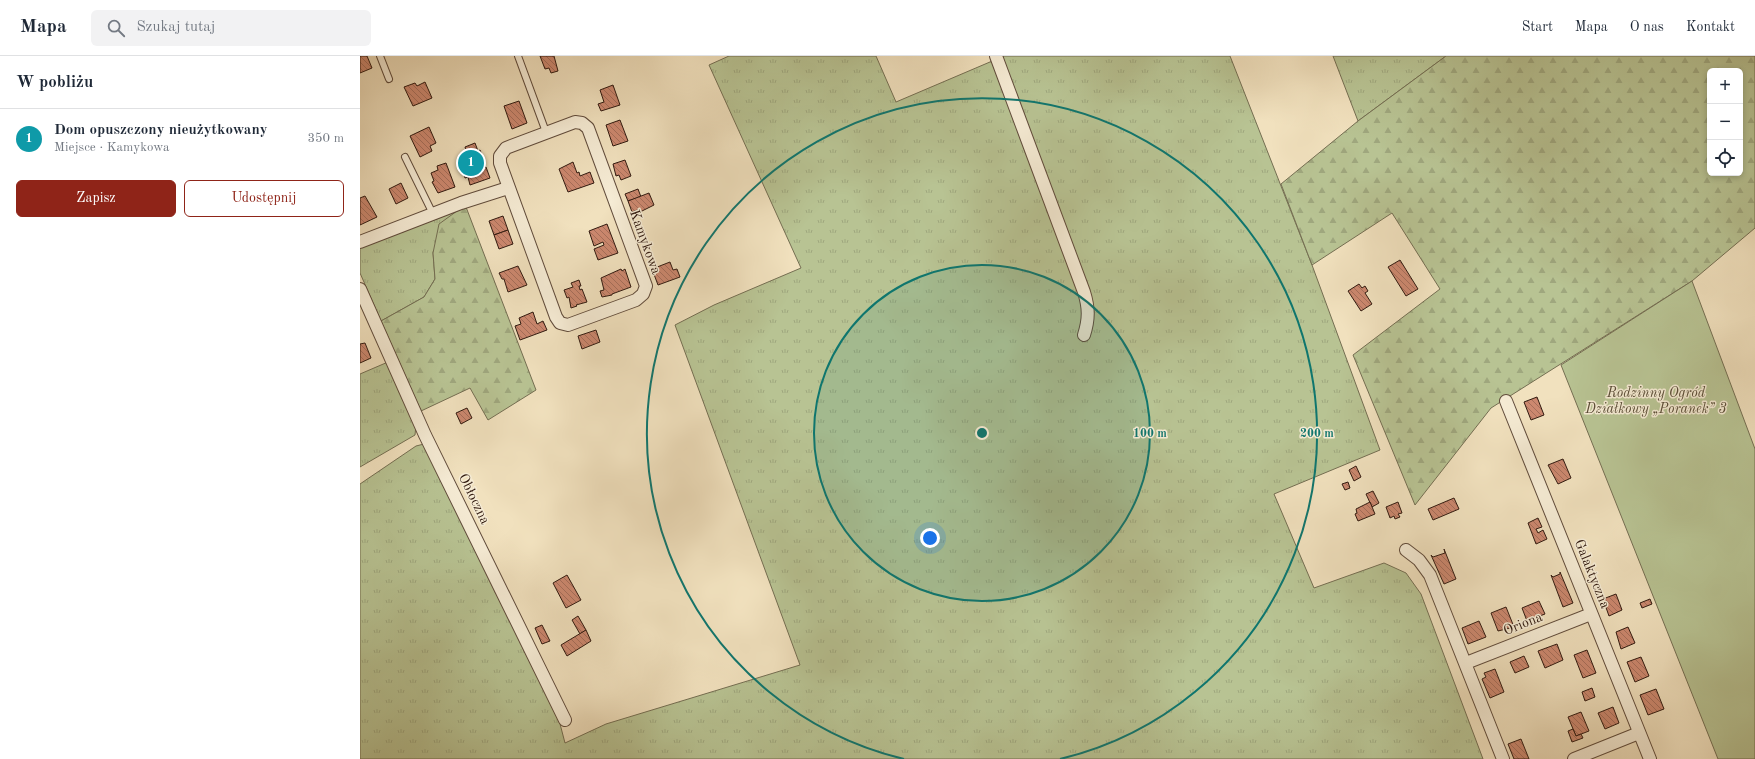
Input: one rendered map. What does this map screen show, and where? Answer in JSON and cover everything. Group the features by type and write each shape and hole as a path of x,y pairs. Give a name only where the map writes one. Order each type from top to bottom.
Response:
{"street":[{"path":"996,56 1084,292 1089,308 1088,323 1084,335"},
{"name":"Kamykowa","path":"575,122 582,123 588,128 646,286 643,294 636,300 568,325 560,323 556,317 500,163 500,156 506,148 546,132 575,122"},
{"path":"360,242 433,214 508,188"},
{"name":"Obłoczna","path":"360,290 425,435 565,720"},
{"name":"Galaktyczna","path":"1506,401 1650,759"},
{"path":"1406,550 1419,560 1430,575 1503,759"},
{"name":"Oriona","path":"1466,663 1591,614"},
{"path":"1574,759 1639,733"}],"lane":[{"path":"380,56 389,79"},
{"path":"518,56 546,132"},
{"path":"405,157 433,214"}],"green space":[{"path":"729,56 876,56 896,102 1004,56 1230,56 1312,265 1380,450 1274,494 1314,588 1384,563 1406,573 1421,594 1483,759 360,759 360,484 416,446 424,444 559,720 565,743 606,724 800,665 675,325 714,305 801,268 709,65"},
{"path":"1333,56 1446,56 1358,121"},
{"path":"1446,56 1755,56 1755,228 1692,281 1491,408 1415,505 1353,355 1440,289 1392,213 1312,265 1281,184 1358,121"},
{"path":"466,207 536,390 488,420 470,388 421,411 381,321 424,297 435,279 433,253 439,224 457,211"},
{"path":"457,211 433,252 435,279 424,297 381,321 360,273 360,248"},
{"name":"Rodzinny Ogród Działkowy „Poranek” 3","path":"1692,281 1755,449 1755,759 1718,759 1561,365"},
{"path":"388,362 416,425 415,435 360,467 360,374"}],"building":[{"path":"360,56 367,56 372,68 360,73"},
{"path":"540,56 554,56 558,71 551,73 549,68 545,69"},
{"path":"425,82 432,98 413,106 404,87 415,83 417,86"},
{"path":"613,85 620,105 601,111 598,104 604,102 600,90"},
{"path":"519,101 527,123 512,129 504,106"},
{"path":"620,120 628,141 613,146 606,125"},
{"path":"429,127 436,143 430,146 432,151 420,157 410,136"},
{"path":"475,143 484,160 479,162 481,169 486,167 490,178 470,185 468,177 465,178 459,157 467,154 465,147"},
{"path":"625,160 631,176 621,180 619,175 616,176 613,164"},
{"path":"573,162 577,173 579,172 580,176 590,172 594,183 568,192 559,169"},
{"path":"446,163 455,187 438,193 432,182 434,181 431,173 438,170 437,166"},
{"path":"401,183 408,198 396,204 389,189"},
{"path":"638,189 641,197 628,201 625,194"},
{"path":"649,193 654,205 640,212 640,209 632,212 628,201"},
{"path":"365,196 377,217 360,225 360,198"},
{"path":"503,216 508,230 494,235 489,221"},
{"path":"607,224 618,253 598,260 594,249 604,245 603,242 594,246 589,231"},
{"path":"508,230 513,244 499,249 494,235"},
{"path":"1400,260 1418,289 1406,296 1388,267"},
{"path":"670,262 673,270 677,269 680,277 658,285 652,269"},
{"path":"518,266 527,285 508,292 504,279 502,279 499,273"},
{"path":"621,269 622,271 625,269 631,287 612,295 602,297 600,291 604,290 601,278"},
{"path":"579,280 581,286 579,286 580,290 582,289 587,302 571,308 569,297 567,298 564,290 573,287 571,283"},
{"path":"1359,284 1362,288 1365,286 1368,291 1365,293 1372,304 1361,311 1348,291"},
{"path":"533,312 537,324 543,321 547,330 520,340 515,326 521,324 519,318"},
{"path":"596,330 600,342 582,349 578,336"},
{"path":"365,343 371,358 360,363 360,344"},
{"path":"1537,397 1544,415 1531,420 1524,402"},
{"path":"467,408 472,418 461,424 456,413"},
{"path":"1563,459 1571,478 1558,484 1548,465"},
{"path":"1356,466 1361,477 1354,481 1349,470"},
{"path":"1348,482 1350,488 1345,490 1342,484"},
{"path":"1373,491 1379,503 1372,507 1366,494"},
{"path":"1454,498 1459,509 1433,520 1428,509"},
{"path":"1370,502 1375,514 1358,521 1355,514 1357,513 1356,509"},
{"path":"1398,502 1402,513 1398,514 1400,517 1395,519 1394,516 1390,518 1386,507"},
{"path":"1538,518 1542,527 1536,529 1538,533 1543,530 1547,539 1536,544 1528,523"},
{"path":"1444,549 1456,579 1444,584 1431,555 1433,557 1445,553"},
{"path":"1560,572 1573,603 1563,607 1551,575 1553,577 1560,574"},
{"path":"567,575 581,600 566,608 553,583"},
{"path":"1616,594 1622,610 1609,616 1603,599"},
{"path":"1650,599 1652,604 1642,608 1640,603"},
{"path":"1539,601 1545,614 1527,621 1522,608"},
{"path":"1506,607 1514,627 1498,631 1491,613"},
{"path":"578,616 586,630 580,634 572,620"},
{"path":"1479,621 1486,637 1468,644 1462,628"},
{"path":"542,625 550,641 542,644 535,628"},
{"path":"1628,627 1635,643 1621,649 1616,632"},
{"path":"586,630 591,641 567,656 561,645"},
{"path":"1557,644 1563,660 1545,668 1538,651"},
{"path":"1587,650 1596,673 1583,678 1574,655"},
{"path":"1524,656 1529,667 1515,673 1510,662"},
{"path":"1641,657 1649,676 1635,682 1627,662"},
{"path":"1495,669 1504,692 1490,698 1482,679 1486,677 1484,673"},
{"path":"1592,688 1595,697 1585,701 1582,692"},
{"path":"1656,689 1664,709 1648,715 1640,695"},
{"path":"1613,707 1619,723 1605,729 1598,713"},
{"path":"1581,712 1589,731 1576,736 1568,717"},
{"path":"1573,729 1576,736 1581,734 1583,738 1572,742 1568,731"},
{"path":"1521,739 1529,759 1514,759 1508,744"}],"place":[{"name":"Dom opuszczony nieużytkowany","path":"471,163"}]}
